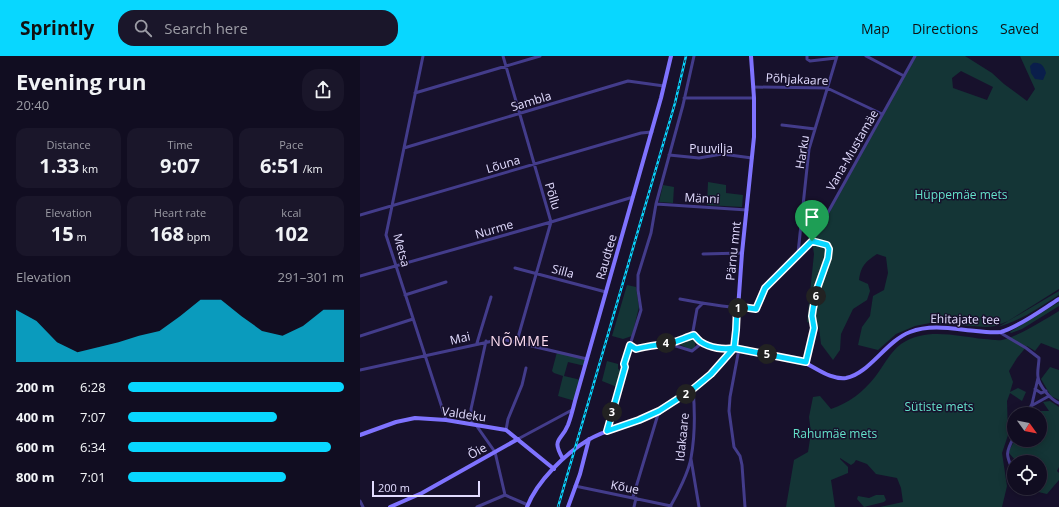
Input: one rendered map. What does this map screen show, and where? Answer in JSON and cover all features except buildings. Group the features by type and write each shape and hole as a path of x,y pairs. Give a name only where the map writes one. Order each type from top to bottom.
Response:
{"main road":[{"name":"Raudtee","path":"563,459 558,450 557,443 560,435 566,429 572,410 652,132 671,56"},
{"name":"Pärnu mnt","path":"734,348 754,126 754,98 750,56"},
{"name":"Ehitajate tee","path":"734,348 808,363 833,377 848,378 857,374 897,340 912,332 928,328 936,328 999,332 1018,324 1059,298"},
{"path":"528,506 534,492 563,459 573,450 589,439 659,411 693,389 711,374 734,348"},
{"name":"Valdeku","path":"360,435 408,419 446,420 506,430 554,469"},
{"name":"Õie","path":"390,507 422,493 518,439"},
{"path":"568,507 580,474 589,439"}],"street":[{"name":"Metsa","path":"423,56 386,235 446,420"},
{"name":"Põllu","path":"503,56 551,222 517,341"},
{"path":"415,93 540,56"},
{"path":"607,431 624,370 624,364 631,346 641,310 638,290 638,275 651,233 656,204 670,156 694,56"},
{"path":"807,56 807,59 810,61 837,57"},
{"path":"866,56 871,57 904,76"},
{"name":"Vana-Mustamäe","path":"737,308 742,307 756,309 765,288 812,241 915,56"},
{"name":"Harku","path":"798,254 809,149 837,57"},
{"name":"Sambla","path":"404,148 628,81 664,86"},
{"name":"Põhjakaare","path":"753,87 827,88 882,114"},
{"path":"684,98 754,98"},
{"path":"782,125 815,129"},
{"name":"Lõuna","path":"360,215 641,133 652,132"},
{"name":"Puuvilja","path":"670,156 699,158 722,154 752,158"},
{"name":"Nurme","path":"360,276 551,222 633,197"},
{"name":"Männi","path":"656,204 747,210"},
{"path":"808,363 814,328 812,316 813,309 817,289 828,258 829,249 827,245 812,241"},
{"path":"704,254 742,253"},
{"name":"Silla","path":"515,268 606,292"},
{"path":"405,295 446,282"},
{"path":"478,343 491,297"},
{"path":"680,299 737,308"},
{"path":"704,303 696,309 693,331 694,335 702,343 725,349 734,348"},
{"path":"360,336 413,319"},
{"path":"999,332 1026,348 1039,358 1038,378 1031,406"},
{"path":"631,346 636,349 656,344 672,343 694,335"},
{"name":"Mai","path":"360,370 486,341 502,339 517,341 587,359"},
{"path":"486,341 470,409 474,425 495,452 505,495"},
{"path":"672,343 692,352 702,343"},
{"path":"739,349 730,397 729,411 734,447 740,456 742,465 744,507"},
{"path":"506,430 508,419 522,386 526,368"},
{"path":"1038,378 1048,396 1052,400 1059,403"},
{"name":"Idakaare","path":"670,506 678,493 691,459 693,432 693,389"},
{"path":"1035,390 1041,393 1046,391"},
{"path":"1031,406 1048,396"},
{"name":"Õie","path":"518,439 572,410"},
{"path":"634,507 635,498 659,411"},
{"path":"691,459 699,507"},
{"name":"Kõue","path":"575,486 670,506"},
{"path":"478,507 505,495 528,506"},
{"path":"360,501 363,507"}],"green space":[{"name":"Hüppemäe mets","path":"915,56 965,56 992,73 1027,101 1035,89 1020,56 1059,56 1059,289 1008,321 996,326 986,327 930,323 915,326 896,334 878,350 858,345 862,327 870,316 873,296 884,290 888,273 886,257 877,254 869,259 862,268 859,280 868,284 870,291 867,300 853,309 841,334 840,350 833,360 821,344 819,327 807,322 814,254 812,241","holes":["961,71 993,87 987,100 953,88 952,78"]},
{"path":"708,182 726,185 726,193 743,195 742,207 707,205"},
{"path":"663,185 674,187 673,203 659,202"},
{"path":"627,285 636,287 639,307 632,336 623,339 612,336"},
{"path":"1059,291 1059,295 1037,309 1014,321 998,327"},
{"path":"1059,302 1059,306 1022,329 1011,333 1010,332"},
{"name":"Sütiste mets","path":"1059,311 1059,350 1041,343 1035,351 1027,346 1009,371 1013,382 1010,392 1018,388 1026,392 1022,401 1010,393 1007,401 1007,438 1002,453 1007,486 1002,507 880,507 903,502 901,488 897,478 876,474 867,464 856,460 851,465 840,458 848,467 848,473 831,480 835,507 786,507 794,460 808,452 811,433 809,417 813,397 820,396 831,409 850,400 861,392 878,373 897,347 910,339 931,334 941,334 1002,340 1039,323"},
{"path":"695,340 695,347 693,349 689,349 677,343 678,341"},
{"path":"557,352 587,359 585,366 568,362 564,376 581,380 575,401 558,396 563,376 552,371"},
{"path":"607,361 618,364 618,369 622,371 617,387 602,381"},
{"path":"1050,367 1059,370 1059,400 1051,396 1041,379"},
{"path":"1050,401 1059,407 1059,467 1057,471 1059,473 1059,480 1047,494 1047,455 1011,455 1008,452 1011,447 1047,447 1047,411 1049,411 1043,402"},
{"path":"876,495 884,495 886,500 884,502 864,507 857,499 858,496 869,498"}],"water":[{"path":"1033,63 1040,64 1044,68 1046,73 1043,80 1035,79 1031,73 1030,66"}],"railway":[{"path":"558,507 675,103 686,56"}],"district":[{"name":"NÕMME","path":"520,340"}],"route":[{"path":"812,241 765,288 756,309 742,307 737,308 734,348 711,374 693,389 659,411 639,420 607,431 630,345 636,349 656,344 672,343 694,335 702,343 720,348 734,348 806,362 814,328 812,316 817,289 828,258 829,249 827,245 812,241"}],"park label":[{"name":"Rahumäe mets","path":"835,433"}]}
